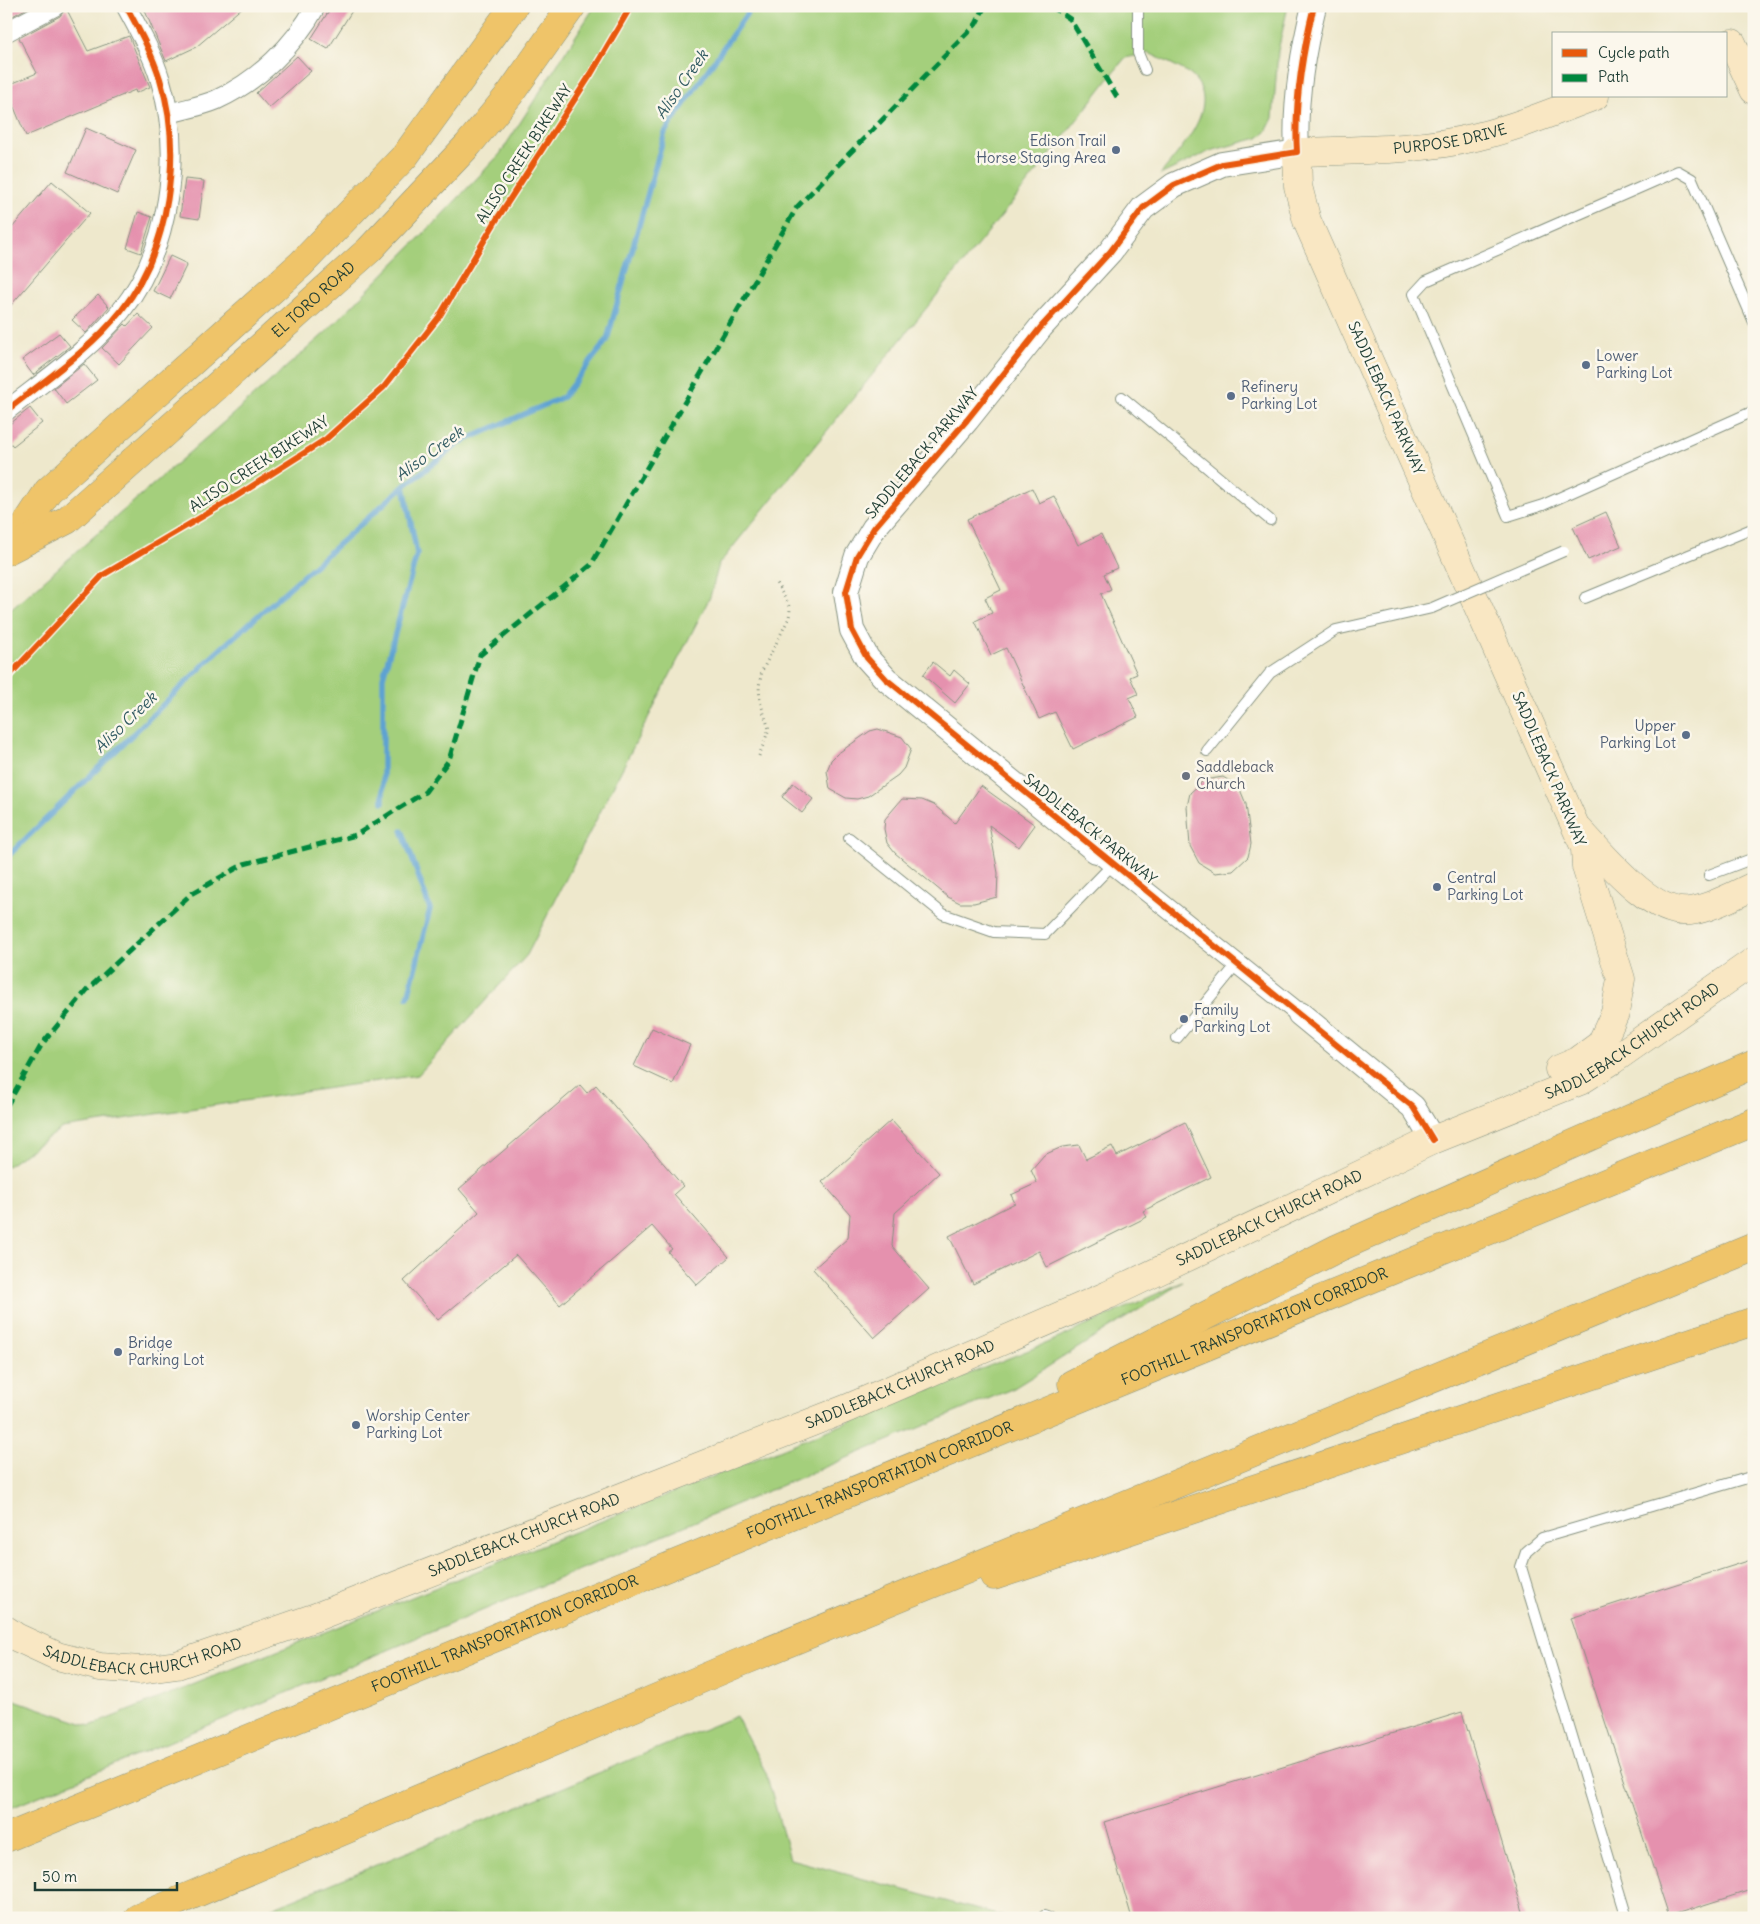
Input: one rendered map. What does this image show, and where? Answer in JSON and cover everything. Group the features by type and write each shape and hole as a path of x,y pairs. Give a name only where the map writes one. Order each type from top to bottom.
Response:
{"main road":[{"name":"EL TORO ROAD","path":"9,549 48,491 301,264 404,156 514,6"},
{"name":"EL TORO ROAD","path":"9,549 67,520 369,250 468,146 510,94 572,6"},
{"path":"1737,41 1754,90"},
{"name":"PURPOSE DRIVE","path":"1298,152 1390,149 1475,137 1536,119 1590,98"},
{"name":"SADDLEBACK PARKWAY","path":"1298,152 1298,186 1307,221 1585,848 1586,867 1620,979 1615,1013 1601,1044 1578,1061 1466,1109 1433,1140"},
{"path":"1576,827 1639,891 1670,910 1690,911 1754,886"},
{"name":"SADDLEBACK CHURCH ROAD","path":"6,1630 16,1638 57,1656 100,1667 140,1670 177,1664 316,1617 848,1408 1108,1295 1433,1140 1580,1080 1613,1060 1754,961"},
{"path":"902,1471 1338,1248 1754,1064"},
{"name":"FOOTHILL TRANSPORTATION CORRIDOR","path":"6,1838 1754,1122"},
{"path":"138,1918 739,1662 1754,1247"},
{"path":"739,1662 1754,1321"}],"street":[{"path":"6,32 55,6"},
{"path":"6,411 91,342 122,310 144,273 161,229 167,202 170,170 168,114 160,79 148,48 126,6"},
{"path":"168,114 216,100 254,78 283,51 316,6"},
{"name":"SADDLEBACK PARKWAY","path":"1314,6 1306,38 1296,122 1298,152 1222,164 1174,185 1143,208 1110,252 1041,327 967,420 874,528 857,556 846,592 852,630 867,658 886,679 1104,858 1238,963 1413,1107 1433,1140"}],"lane":[{"path":"1138,6 1138,53 1145,70"},
{"path":"1754,322 1692,179 1678,171 1426,281 1414,294 1508,516 1543,505 1754,411"},
{"path":"1122,397 1270,520"},
{"path":"1585,598 1754,528"},
{"path":"1206,751 1270,673 1336,630 1432,608 1564,551"},
{"path":"849,838 943,914 994,932 1045,934 1104,858"},
{"path":"1709,875 1754,858"},
{"path":"1177,1038 1238,963"},
{"path":"1627,1918 1521,1567 1526,1552 1542,1538 1754,1476"}],"path":[{"path":"759,756 769,729 760,701 759,686 762,671 789,618 790,610 776,583"}],"green space":[{"path":"595,6 1288,6 1278,51 1273,118 1266,132 1258,138 1210,151 1160,175 1194,128 1203,102 1201,89 1189,74 1149,53 1125,58 1031,179 719,564 710,597 527,955 418,1075 62,1128 6,1167 6,614 325,333 440,217 500,154"},
{"path":"1183,1282 1014,1388 6,1810 6,1697 90,1726 1059,1338"},
{"path":"736,1716 766,1773 790,1859 1008,1918 248,1918"}],"building":[{"path":"6,6 31,6 9,18"},
{"path":"143,6 244,6 196,47 166,61"},
{"path":"332,6 355,6 328,49 311,39"},
{"path":"66,8 88,51 129,36 150,87 136,93 135,90 26,136 6,88 6,86 37,73 19,38 60,16"},
{"path":"297,56 311,71 269,108 256,93"},
{"path":"86,128 136,150 117,194 67,172"},
{"path":"185,179 204,181 199,219 180,216"},
{"path":"52,181 90,213 6,311 6,235"},
{"path":"138,212 152,217 141,253 127,248"},
{"path":"170,256 187,264 170,299 153,291"},
{"path":"98,295 109,307 86,333 72,320"},
{"path":"138,314 153,328 119,364 102,348 125,324 127,326"},
{"path":"59,333 70,346 33,375 22,360"},
{"path":"84,364 97,380 66,404 54,388"},
{"path":"30,408 42,423 13,446 6,438 6,427"},
{"path":"1032,488 1039,503 1054,496 1078,545 1101,534 1117,568 1104,574 1111,589 1101,594 1137,674 1130,677 1138,694 1129,698 1138,717 1073,749 1055,712 1039,719 1006,648 991,655 975,621 992,613 985,598 1001,590 967,519"},
{"path":"1606,512 1621,546 1588,560 1573,527"},
{"path":"933,662 950,676 954,670 970,684 955,703 923,675"},
{"path":"878,729 902,737 911,749 904,768 898,775 868,796 857,799 846,798 830,789 827,771 831,760 870,731"},
{"path":"1223,777 1239,787 1246,804 1251,844 1248,857 1233,871 1215,873 1199,863 1190,846 1187,807 1190,793 1204,780"},
{"path":"793,783 813,799 802,813 782,797"},
{"path":"981,786 1035,825 1019,847 989,825 998,873 997,897 974,903 960,903 948,897 895,853 887,843 884,829 885,819 902,799 922,800 934,805 955,823"},
{"path":"652,1028 690,1045 673,1084 634,1066"},
{"path":"580,1085 587,1093 596,1085 683,1186 674,1194 729,1257 697,1285 668,1252 672,1249 652,1226 560,1305 516,1255 438,1320 404,1281 479,1212 459,1189"},
{"path":"891,1120 939,1173 895,1213 892,1246 929,1289 874,1338 813,1269 848,1238 850,1214 822,1182"},
{"path":"1185,1122 1211,1177 1143,1211 1147,1217 1047,1267 1039,1251 973,1284 949,1236 1015,1203 1011,1195 1037,1183 1031,1170 1044,1155 1062,1147 1079,1145 1086,1159 1112,1146 1117,1156"},
{"path":"1754,1559 1754,1889 1669,1916 1571,1618"},
{"path":"1462,1712 1525,1918 1138,1918 1131,1915 1104,1822"}],"waterway":[{"name":"Aliso Creek","path":"6,858 217,652 404,486 461,442 563,397 607,340 665,132 752,6"},
{"path":"383,802 383,677 417,554 404,486"},
{"path":"402,830 430,909 408,997"}],"marked path":[{"path":"6,1107 42,1044 87,990 191,894 244,864 356,835 425,792 449,760 480,655 591,565 797,207 976,24 985,6"},
{"path":"1051,6 1070,19 1117,97"}],"cycle path":[{"path":"6,411 81,352 121,311 138,287 151,259 161,230 168,200 171,168 167,107 153,60 126,6"},
{"name":"ALISO CREEK BIKEWAY","path":"6,679 103,575 232,499 326,439 384,387 439,317 497,219 591,74 631,6"},
{"path":"1314,6 1300,79 1296,134 1297,152 1222,164 1174,185 1143,208 1110,252 1041,327 967,420 874,528 857,556 846,592 852,630 867,658 886,679 1413,1107 1433,1140"}],"place":[{"name":"Edison Trail Horse Staging Area","path":"1116,150"},
{"name":"Lower Parking Lot","path":"1586,365"},
{"name":"Refinery Parking Lot","path":"1231,396"},
{"name":"Upper Parking Lot","path":"1686,735"},
{"name":"Saddleback Church","path":"1186,776"},
{"name":"Central Parking Lot","path":"1437,887"},
{"name":"Family Parking Lot","path":"1184,1019"},
{"name":"Bridge Parking Lot","path":"118,1352"},
{"name":"Worship Center Parking Lot","path":"356,1425"}]}
